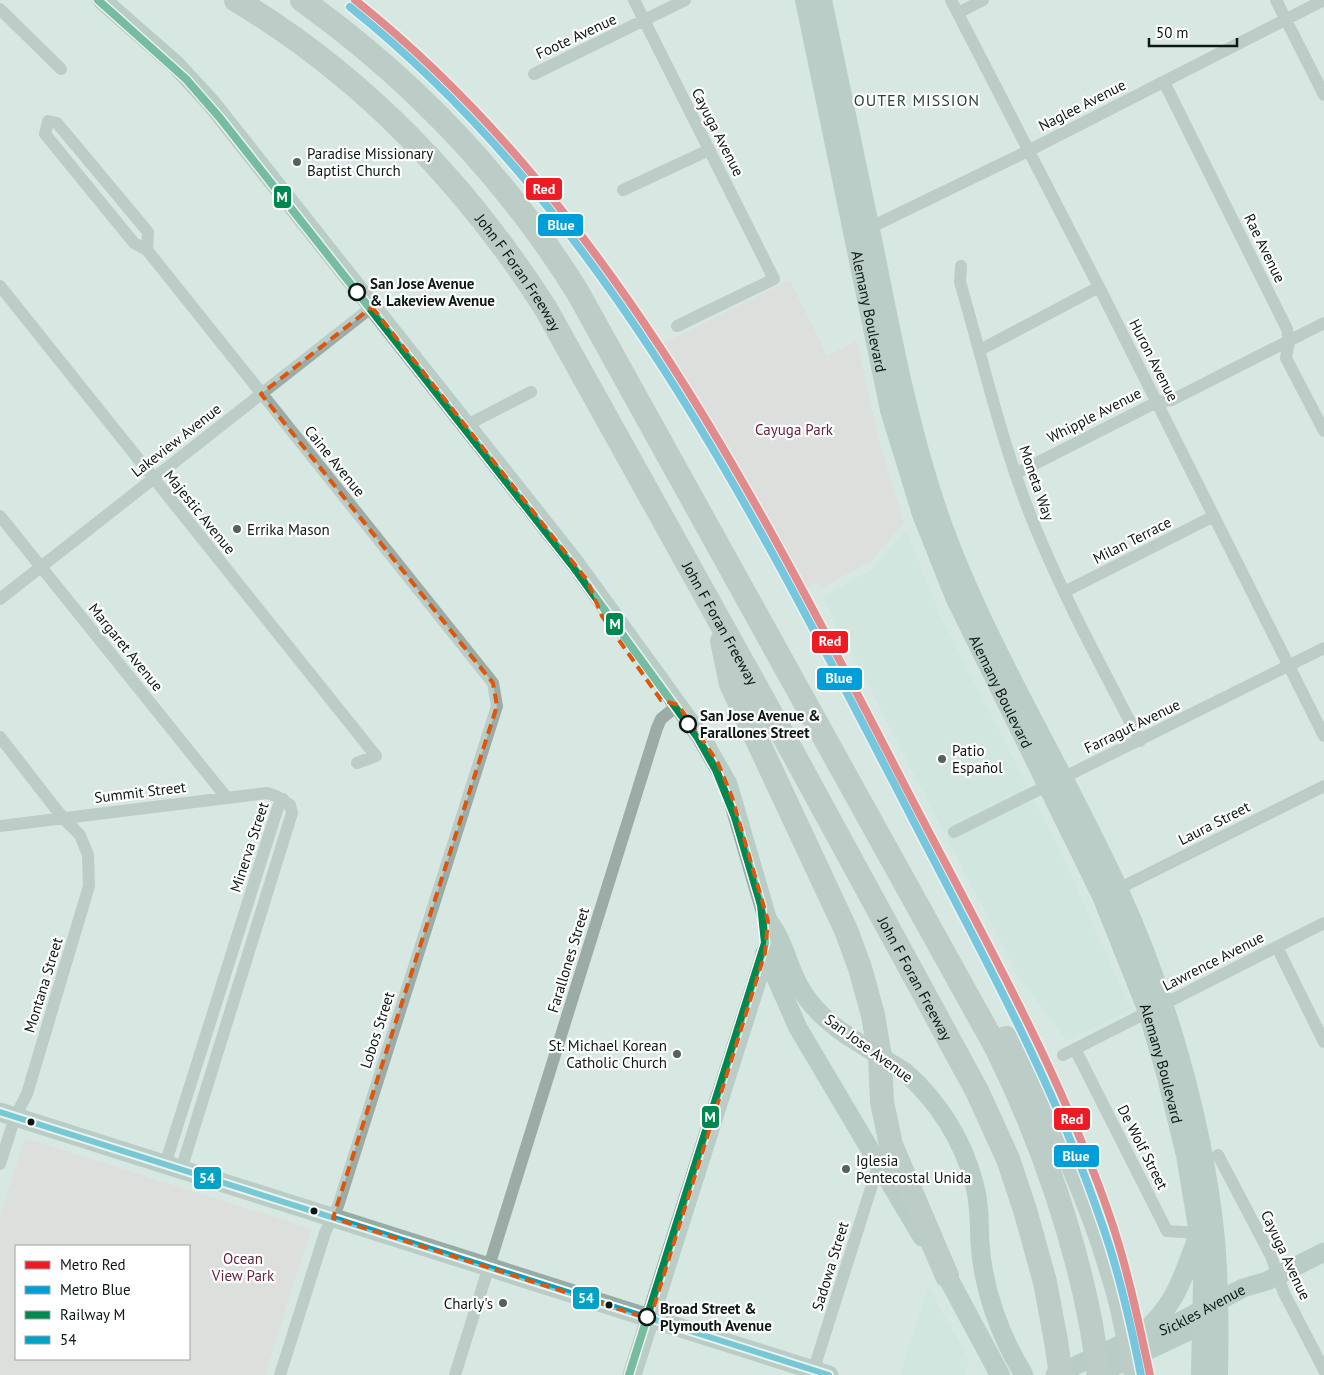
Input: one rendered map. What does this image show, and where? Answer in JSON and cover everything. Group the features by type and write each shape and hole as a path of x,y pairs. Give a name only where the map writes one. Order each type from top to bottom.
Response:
{"highway":[{"name":"John F Foran Freeway","path":"236,0 306,48 365,95 433,160 488,225 523,273 559,331 938,1016 988,1114 1008,1159 1025,1210 1045,1282 1062,1375"},
{"path":"302,0 373,55 436,112 504,187 564,269 603,335 997,1049 1039,1141 1071,1237 1092,1324 1098,1375"},
{"path":"717,618 731,684 846,930 860,968 877,1035 882,1102 891,1146 947,1276"},
{"path":"923,915 1005,1036 1041,1097 1090,1208 1121,1304 1136,1375"}],"main road":[{"name":"San Jose Avenue","path":"102,0 176,65 200,90 587,580 716,760 728,784 768,921 770,931 766,954 791,1012 878,1166 947,1276 984,1349 1000,1375"},
{"name":"Alemany Boulevard","path":"805,0 862,232"},
{"name":"Alemany Boulevard","path":"822,0 862,232 890,410 922,514 955,597 1056,782 1118,889 1155,1008 1196,1128 1211,1204 1216,1259 1201,1375"},
{"name":"Alemany Boulevard","path":"1056,782 1102,896 1155,1008 1199,1233 1218,1375"},
{"name":"San Jose Avenue","path":"768,921 778,934 800,989 828,1021 848,1036 882,1055 904,1072 938,1108 964,1154 978,1198 980,1243 987,1286 1006,1342 1024,1375"},
{"path":"632,1375 766,954 780,961 800,989"},
{"path":"743,1024 751,1007 762,998 768,996 780,1000 791,1012"},
{"path":"7,1115 818,1373"},
{"path":"1196,1128 1218,1155"},
{"path":"1141,1335 1158,1320 1176,1293 1199,1233"},
{"name":"Sickles Avenue","path":"1056,1375 1141,1335 1248,1300 1272,1278 1324,1252"},
{"name":"Sickles Avenue","path":"1098,1375 1210,1313"},
{"path":"983,1375 984,1349"}],"street":[{"name":"Cayuga Avenue","path":"634,0 774,280 677,326"},
{"name":"Foote Avenue","path":"534,74 686,0"},
{"name":"Huron Avenue","path":"951,0 1099,287 1324,736"},
{"path":"958,13 983,0"},
{"path":"1276,0 1324,95"},
{"name":"Naglee Avenue","path":"862,232 1028,151 1324,0"},
{"path":"0,9 61,69"},
{"name":"Rae Avenue","path":"1164,82 1287,328 1289,341 1286,358 1324,431"},
{"name":"Caine Avenue","path":"147,250 148,232 57,123 48,121 45,134 134,243 147,250 493,683 495,693"},
{"path":"623,190 709,150"},
{"name":"Moneta Way","path":"961,266 960,282 1015,474 1035,529 1064,592 1140,741"},
{"name":"Majestic Avenue","path":"0,286 376,756 357,763"},
{"path":"980,350 1099,287"},
{"name":"Lakeview Avenue","path":"0,599 372,307"},
{"name":"Whipple Avenue","path":"1015,474 1157,402 1172,400 1324,323"},
{"path":"465,426 532,392"},
{"name":"Margaret Avenue","path":"0,516 227,798"},
{"name":"Milan Terrace","path":"1064,592 1214,516"},
{"name":"Farragut Avenue","path":"954,832 1324,648"},
{"name":"Lobos Street","path":"280,1375 325,1233 333,1218 497,706 495,693"},
{"name":"Farallones Street","path":"455,1375 657,728 661,719 678,705"},
{"name":"Montana Street","path":"0,737 63,818 80,835 88,855 89,886 27,1094 7,1115 0,1164"},
{"name":"Laura Street","path":"1118,889 1324,786"},
{"name":"Summit Street","path":"0,826 267,793 283,799"},
{"name":"Minerva Street","path":"173,1167 292,813 290,805 283,799"},
{"name":"Lawrence Avenue","path":"1063,1055 1324,923"},
{"path":"1276,947 1324,1042"},
{"name":"De Wolf Street","path":"1075,1048 1167,1231 1199,1233"},
{"name":"Cayuga Avenue","path":"1218,1155 1271,1256 1272,1278 1284,1293 1324,1370"},
{"name":"Sadowa Street","path":"818,1373 878,1166"}],"highlighted area":[{"path":"372,307 587,580 602,616 661,700 678,705 717,761 732,797 768,921 765,953 650,1319 333,1218 497,706 493,683 261,394"}],"shaded area":[{"path":"906,530 939,613 1060,850 1131,1010 1067,1041 1017,974 823,597 871,570"},
{"path":"928,1286 969,1360 964,1375 900,1375"}],"green space":[{"name":"Cayuga Park","path":"790,280 827,356 857,341 877,434 904,523 870,562 821,588 817,582 792,596 662,344"},
{"name":"Ocean View Park","path":"25,1138 311,1229 265,1375 0,1375 0,1216"}],"metro line":[{"name":"Red","path":"355,0 446,81 528,169 603,264 671,364 734,468 794,574 851,681 991,949 1045,1058 1070,1113 1119,1244 1150,1375"},
{"name":"Blue","path":"350,7 440,87 522,175 596,270 664,369 727,473 843,685 1035,1060 1083,1170 1109,1245 1125,1300 1141,1375"}],"rail line":[{"name":"M","path":"98,0 186,79 220,118 572,565 698,738 716,770 735,817 761,905 765,943 629,1375"}],"transit line":[{"name":"54","path":"0,1112 829,1375"}],"place":[{"name":"Paradise Missionary Baptist Church","path":"297,162"},
{"name":"San Jose Avenue & Lakeview Avenue","path":"357,292"},
{"name":"Errika Mason","path":"237,529"},
{"name":"San Jose Avenue & Farallones Street","path":"688,724"},
{"name":"Patio Español","path":"942,759"},
{"name":"St. Michael Korean Catholic Church","path":"677,1054"},
{"name":"Iglesia Pentecostal Unida","path":"846,1169"},
{"name":"Charly's","path":"503,1303"},
{"name":"Broad Street & Plymouth Avenue","path":"647,1317"}],"district":[{"name":"OUTER MISSION","path":"917,100"}]}
